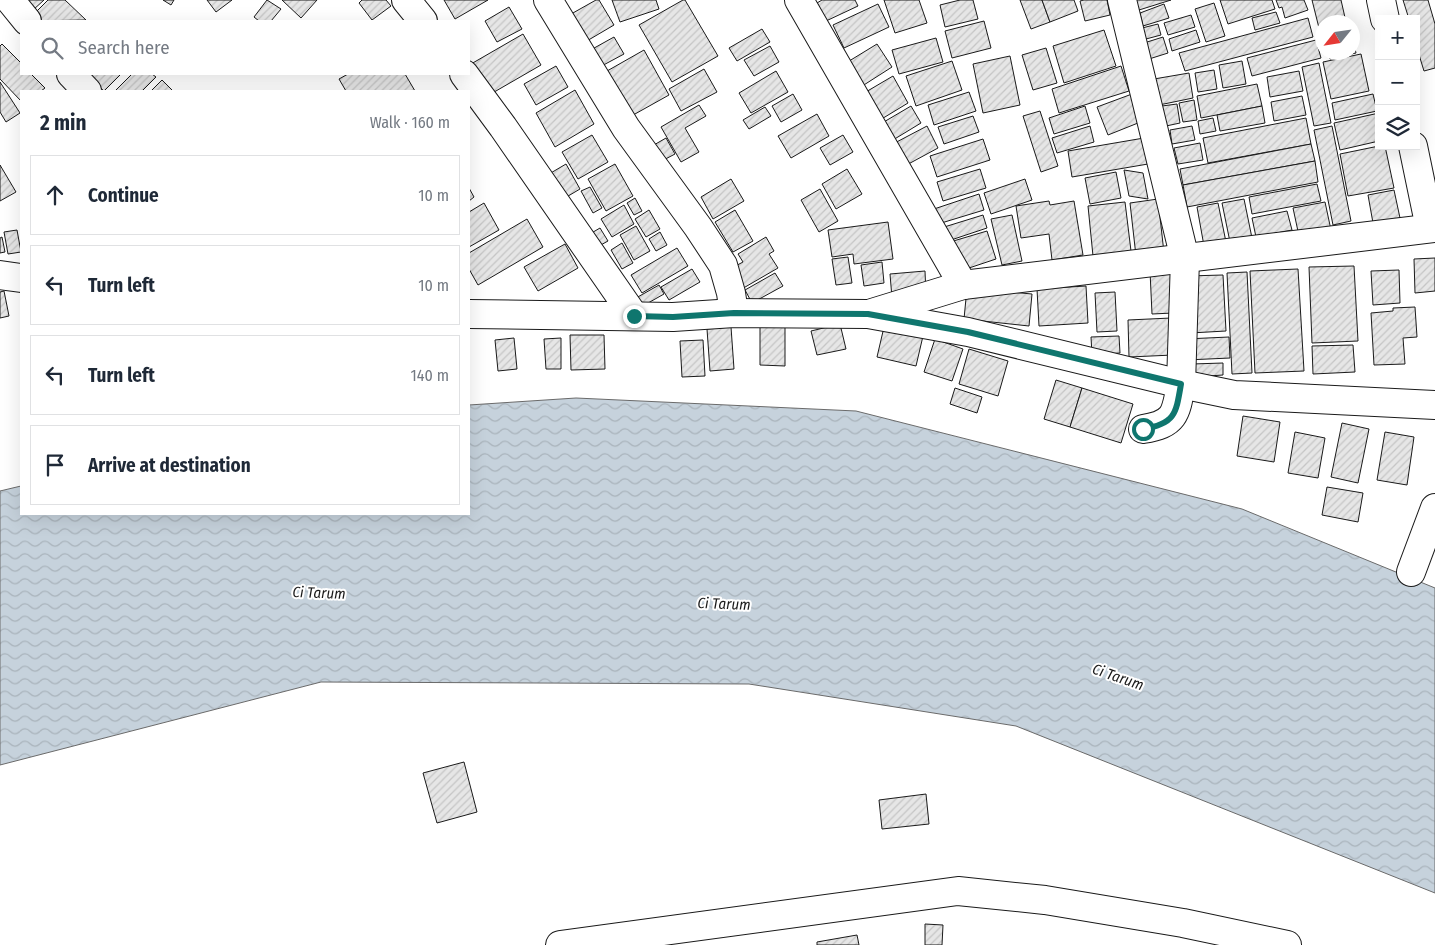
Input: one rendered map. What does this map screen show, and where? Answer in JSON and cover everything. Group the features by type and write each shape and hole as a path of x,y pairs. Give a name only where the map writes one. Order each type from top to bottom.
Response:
{"street":[{"path":"10,0 26,20"},
{"path":"406,0 422,20"},
{"path":"548,0 626,128 724,265 734,313"},
{"path":"799,0 963,285"},
{"path":"1122,0 1185,258 1181,384 1178,403 1172,416 1164,424 1143,429"},
{"path":"1381,0 1384,15"},
{"path":"71,75 86,90"},
{"path":"465,75 634,316"},
{"path":"868,314 963,285 1433,228 1414,150"},
{"path":"0,275 20,278"},
{"path":"470,314 673,317 734,313 868,314 968,332 1181,384 1234,395 1435,405"},
{"path":"1410,572 1435,508"},
{"path":"560,945 958,891 1045,900 1183,923 1287,945"}],"water":[{"name":"Ci Tarum","path":"576,398 856,411 1242,509 1435,588 1435,893 1016,726 749,684 321,682 0,765 0,491 20,486 20,515 470,515 470,405"}],"building":[{"path":"23,0 44,0 33,10"},
{"path":"48,0 65,0 86,20 28,20"},
{"path":"163,0 174,0 171,5"},
{"path":"207,0 232,0 216,12"},
{"path":"267,0 281,9 272,20 258,20 254,17"},
{"path":"282,0 317,0 301,18"},
{"path":"362,0 386,0 391,6 372,20 359,3"},
{"path":"444,0 488,0 455,19"},
{"path":"599,0 614,25 580,45 564,18"},
{"path":"612,0 656,0 659,9 620,22"},
{"path":"685,0 718,56 672,82 639,25"},
{"path":"822,0 855,0 858,6 826,21 817,3"},
{"path":"884,0 919,0 927,23 895,33"},
{"path":"960,0 973,0 978,19 945,27 940,5"},
{"path":"1020,0 1042,0 1050,22 1031,29"},
{"path":"1042,0 1074,0 1078,11 1050,22"},
{"path":"1107,0 1110,15 1085,21 1080,1"},
{"path":"1135,0 1171,0 1139,10"},
{"path":"1220,0 1272,0 1275,9 1228,24"},
{"path":"1276,0 1304,0 1308,10 1285,18 1282,7 1279,8"},
{"path":"1312,0 1341,0 1344,15 1316,15"},
{"path":"1403,0 1428,0 1435,24 1435,68 1424,71 1420,58 1420,15 1408,15"},
{"path":"1214,3 1225,36 1206,42 1195,9"},
{"path":"878,4 889,27 844,48 833,25"},
{"path":"1164,4 1169,18 1143,26 1140,13"},
{"path":"509,7 522,29 497,42 485,21"},
{"path":"1276,12 1280,23 1255,30 1252,18"},
{"path":"1191,15 1195,27 1168,35 1164,23"},
{"path":"1308,18 1313,37 1185,71 1179,53"},
{"path":"984,21 991,48 952,58 945,31"},
{"path":"1158,24 1161,35 1146,39 1142,28"},
{"path":"762,29 770,42 737,61 729,48"},
{"path":"1104,30 1116,66 1064,83 1053,46"},
{"path":"1196,30 1200,42 1172,51 1169,39"},
{"path":"523,34 541,65 489,95 471,64"},
{"path":"614,37 624,54 596,69 587,52"},
{"path":"1163,37 1168,53 1149,59 1144,43"},
{"path":"936,38 943,62 899,74 892,50"},
{"path":"1315,40 1315,60 1252,76 1247,58"},
{"path":"2,44 20,62 20,75 32,75 45,88 42,90 20,90 20,100 0,79 0,46"},
{"path":"877,44 892,67 856,90 841,66"},
{"path":"770,46 779,62 754,76 744,60"},
{"path":"1046,48 1057,83 1033,90 1022,55"},
{"path":"644,50 669,95 626,119 600,75"},
{"path":"1360,54 1369,91 1331,99 1323,62 1360,60"},
{"path":"1010,56 1020,105 983,113 973,64"},
{"path":"952,61 962,90 916,106 906,76"},
{"path":"1242,61 1246,84 1223,88 1219,65"},
{"path":"1319,63 1331,123 1314,126 1302,67"},
{"path":"556,66 568,87 536,105 524,84"},
{"path":"1121,66 1129,91 1059,113 1052,89"},
{"path":"704,69 717,92 681,111 669,89"},
{"path":"1214,70 1217,89 1198,92 1195,73"},
{"path":"776,71 788,92 751,113 739,93"},
{"path":"1299,71 1303,91 1270,97 1267,77"},
{"path":"1189,73 1193,98 1159,105 1154,79"},
{"path":"86,75 120,75 105,90"},
{"path":"131,75 153,75 156,77 143,90 116,90"},
{"path":"346,75 406,75 414,90 345,90 339,79"},
{"path":"893,76 908,103 875,123 859,96"},
{"path":"162,80 172,90 152,90"},
{"path":"0,82 20,113 6,122 0,112"},
{"path":"1257,84 1262,106 1201,118 1197,96"},
{"path":"575,90 594,124 555,147 536,113"},
{"path":"969,92 976,111 934,125 928,105"},
{"path":"793,94 802,110 781,122 772,106"},
{"path":"1132,94 1143,121 1108,135 1097,107"},
{"path":"1373,94 1375,111 1335,120 1332,103"},
{"path":"1302,96 1306,115 1274,121 1271,102"},
{"path":"1194,100 1197,120 1183,122 1179,103"},
{"path":"1177,104 1180,123 1166,126 1162,106"},
{"path":"699,105 706,116 685,128 699,152 681,162 661,127"},
{"path":"911,106 921,123 888,143 877,126"},
{"path":"1085,106 1090,123 1054,134 1049,118"},
{"path":"1262,106 1265,123 1220,131 1217,115"},
{"path":"765,107 771,116 749,129 743,120"},
{"path":"1040,111 1058,166 1041,172 1023,116"},
{"path":"817,114 829,136 791,158 778,136"},
{"path":"1375,114 1375,142 1340,150 1334,123"},
{"path":"973,116 979,132 944,144 938,127"},
{"path":"1213,118 1216,131 1200,134 1198,121"},
{"path":"1306,118 1311,144 1208,163 1203,138"},
{"path":"927,126 938,148 901,168 889,146"},
{"path":"1090,126 1094,142 1057,153 1052,138"},
{"path":"1192,126 1195,140 1172,144 1170,130"},
{"path":"1332,126 1351,221 1333,225 1314,130"},
{"path":"592,135 608,162 578,179 562,152"},
{"path":"843,135 853,152 830,165 820,148"},
{"path":"666,138 675,154 656,164 647,149"},
{"path":"1144,138 1148,164 1072,177 1068,151"},
{"path":"983,139 990,160 937,177 930,156"},
{"path":"1200,143 1203,160 1178,164 1174,148"},
{"path":"1311,144 1315,161 1183,185 1180,169"},
{"path":"1375,147 1375,150 1386,150 1394,188 1348,196 1340,154"},
{"path":"1315,161 1318,182 1187,207 1183,185"},
{"path":"566,164 580,189 558,202 544,177"},
{"path":"615,164 633,196 606,211 588,179"},
{"path":"0,165 16,192 0,201"},
{"path":"847,169 862,194 836,209 822,184"},
{"path":"980,169 986,188 943,201 937,182"},
{"path":"1124,170 1143,173 1148,199 1129,196"},
{"path":"1116,172 1121,198 1090,204 1085,178"},
{"path":"731,179 744,201 713,219 701,197"},
{"path":"1025,179 1032,200 991,214 984,193"},
{"path":"1317,184 1321,201 1252,214 1249,197"},
{"path":"590,187 602,208 593,213 581,191"},
{"path":"820,189 838,221 819,232 801,200"},
{"path":"470,190 474,197 470,200"},
{"path":"1394,190 1400,218 1373,223 1368,195"},
{"path":"979,194 984,210 938,224 934,209"},
{"path":"635,198 642,211 634,215 627,203"},
{"path":"1158,199 1164,253 1136,256 1130,203"},
{"path":"1244,199 1252,238 1230,242 1222,203"},
{"path":"1049,201 1050,205 1074,201 1083,255 1052,260 1049,234 1021,238 1016,206"},
{"path":"1125,202 1131,251 1093,256 1088,206"},
{"path":"1325,202 1331,230 1299,236 1293,208"},
{"path":"484,203 499,230 470,246 470,211"},
{"path":"1218,203 1226,242 1204,246 1197,207"},
{"path":"624,205 634,224 612,237 601,219"},
{"path":"649,210 660,229 646,237 635,219"},
{"path":"735,210 753,241 733,252 715,222"},
{"path":"1287,211 1292,230 1256,237 1252,218"},
{"path":"983,215 987,228 945,242 941,228"},
{"path":"1012,215 1022,261 1002,265 991,219"},
{"path":"527,219 543,247 478,285 470,271 470,252"},
{"path":"888,222 893,259 854,264 853,254 832,257 828,230"},
{"path":"636,226 650,251 634,260 620,235"},
{"path":"600,228 608,241 590,251 583,238"},
{"path":"17,230 20,252 8,254 4,232"},
{"path":"987,231 996,259 960,271 950,242"},
{"path":"660,232 667,245 656,251 649,239"},
{"path":"2,237 5,252 0,253 0,238"},
{"path":"766,237 774,251 769,254 778,268 740,290 728,270 743,262 738,254"},
{"path":"622,243 633,263 622,269 611,250"},
{"path":"565,244 578,268 538,291 524,267"},
{"path":"677,248 688,266 642,293 631,275"},
{"path":"848,257 852,283 836,285 832,259"},
{"path":"1435,258 1435,291 1415,293 1414,259"},
{"path":"882,262 884,283 864,286 861,265"},
{"path":"1354,266 1358,341 1312,343 1309,267"},
{"path":"692,269 700,282 669,300 661,287"},
{"path":"1298,269 1304,371 1255,373 1250,271"},
{"path":"1171,270 1173,313 1152,314 1150,271"},
{"path":"1399,270 1400,303 1373,305 1371,271"},
{"path":"925,271 926,295 892,298 890,274"},
{"path":"1247,272 1252,373 1232,374 1227,273"},
{"path":"775,273 783,286 752,303 745,290"},
{"path":"1223,275 1226,331 1190,333 1187,276"},
{"path":"659,285 664,294 641,307 636,298"},
{"path":"1086,286 1088,323 1039,326 1037,289"},
{"path":"967,288 1032,294 1029,326 964,319"},
{"path":"4,291 9,316 0,318 0,292"},
{"path":"1115,292 1117,331 1097,332 1095,293"},
{"path":"1415,307 1417,337 1403,338 1405,364 1374,365 1371,313 1393,311 1393,308"},
{"path":"1171,318 1173,355 1129,357 1128,320"},
{"path":"760,323 785,324 785,366 760,365"},
{"path":"840,324 846,349 817,355 811,331"},
{"path":"731,327 734,369 710,371 707,329"},
{"path":"884,327 923,336 916,366 877,357"},
{"path":"570,335 604,335 605,369 571,370"},
{"path":"1119,336 1120,353 1092,355 1091,337"},
{"path":"1229,337 1230,358 1186,360 1185,339"},
{"path":"514,338 517,369 498,371 495,340"},
{"path":"561,338 561,369 546,369 544,339"},
{"path":"935,339 963,349 952,381 924,372"},
{"path":"703,340 705,376 682,377 680,341"},
{"path":"1353,345 1355,372 1313,374 1312,346"},
{"path":"969,349 1008,361 998,396 959,384"},
{"path":"1223,363 1223,375 1193,377 1192,364"},
{"path":"1056,380 1082,388 1070,427 1044,419"},
{"path":"955,388 982,397 977,413 950,404"},
{"path":"1082,388 1133,404 1121,443 1070,427"},
{"path":"1243,416 1280,422 1274,462 1237,456"},
{"path":"1342,423 1369,429 1358,483 1331,477"},
{"path":"1295,432 1325,438 1318,478 1288,473"},
{"path":"1385,432 1414,437 1407,485 1377,480"},
{"path":"1327,487 1363,493 1358,522 1322,515"},
{"path":"464,762 477,812 437,823 423,773"},
{"path":"926,794 929,824 882,829 879,800"},
{"path":"925,924 943,925 942,945 925,945"},
{"path":"857,935 859,945 817,945 817,942"}],"route":[{"path":"634,316 673,317 734,313 868,314 968,332 1181,384 1178,403 1172,416 1164,424 1143,429"}]}
